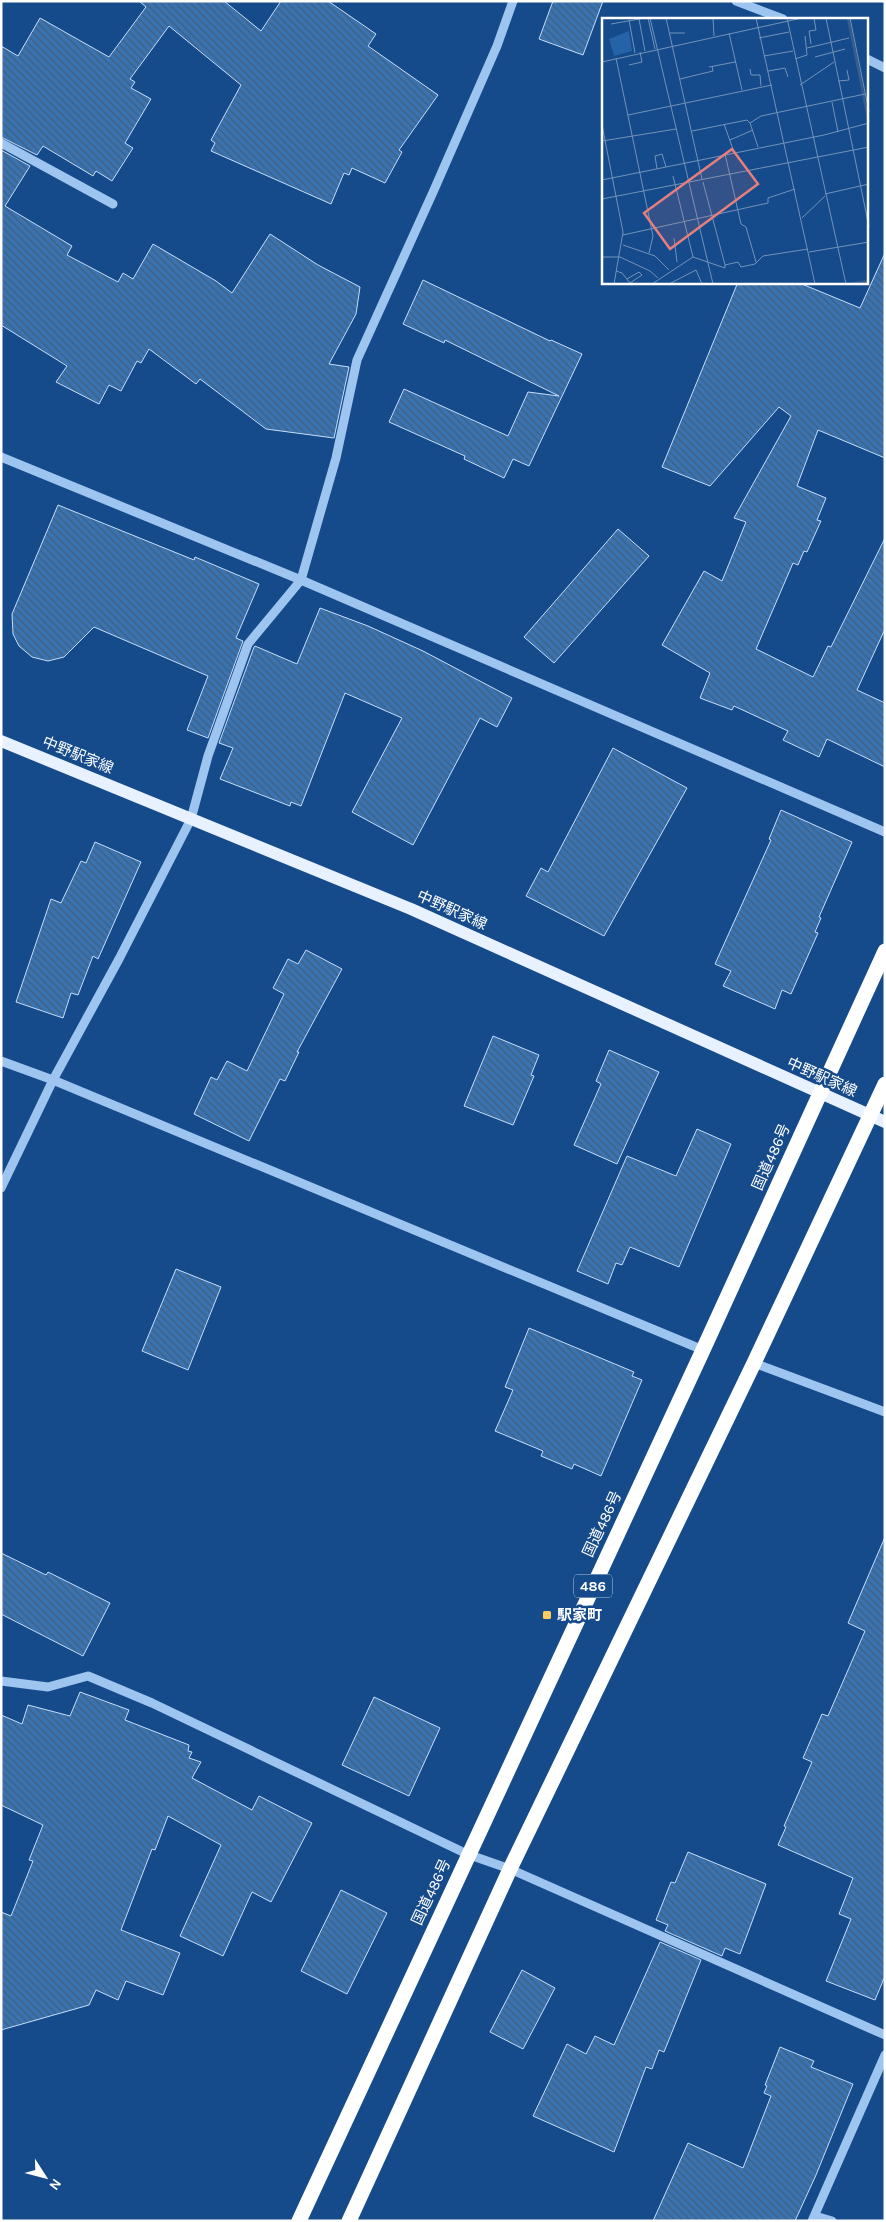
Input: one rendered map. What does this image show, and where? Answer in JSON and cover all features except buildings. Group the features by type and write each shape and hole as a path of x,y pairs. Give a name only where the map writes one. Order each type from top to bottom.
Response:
{"highway":[{"name":"国道486号","path":"299,2221 467,1854 703,1350 885,951"},
{"path":"349,2221 510,1869 754,1363 885,1084"}],"main road":[{"name":"中野駅家線","path":"1,741 411,909 885,1122"}],"street":[{"path":"1,1188 53,1080 119,959 191,819 208,756 248,644 302,580 336,458 357,360 497,46 513,1"},
{"path":"736,1 780,18"},
{"path":"868,60 885,68"},
{"path":"1,143 113,204"},
{"path":"1,457 302,580 885,832"},
{"path":"1,1061 53,1080 703,1350"},
{"path":"754,1363 885,1412"},
{"path":"1,1681 48,1687 88,1676 152,1702 467,1854 510,1869 885,2035"},
{"path":"832,2221 814,2218 885,2055"}],"place":[{"name":"駅家町","path":"547,1615"}]}
